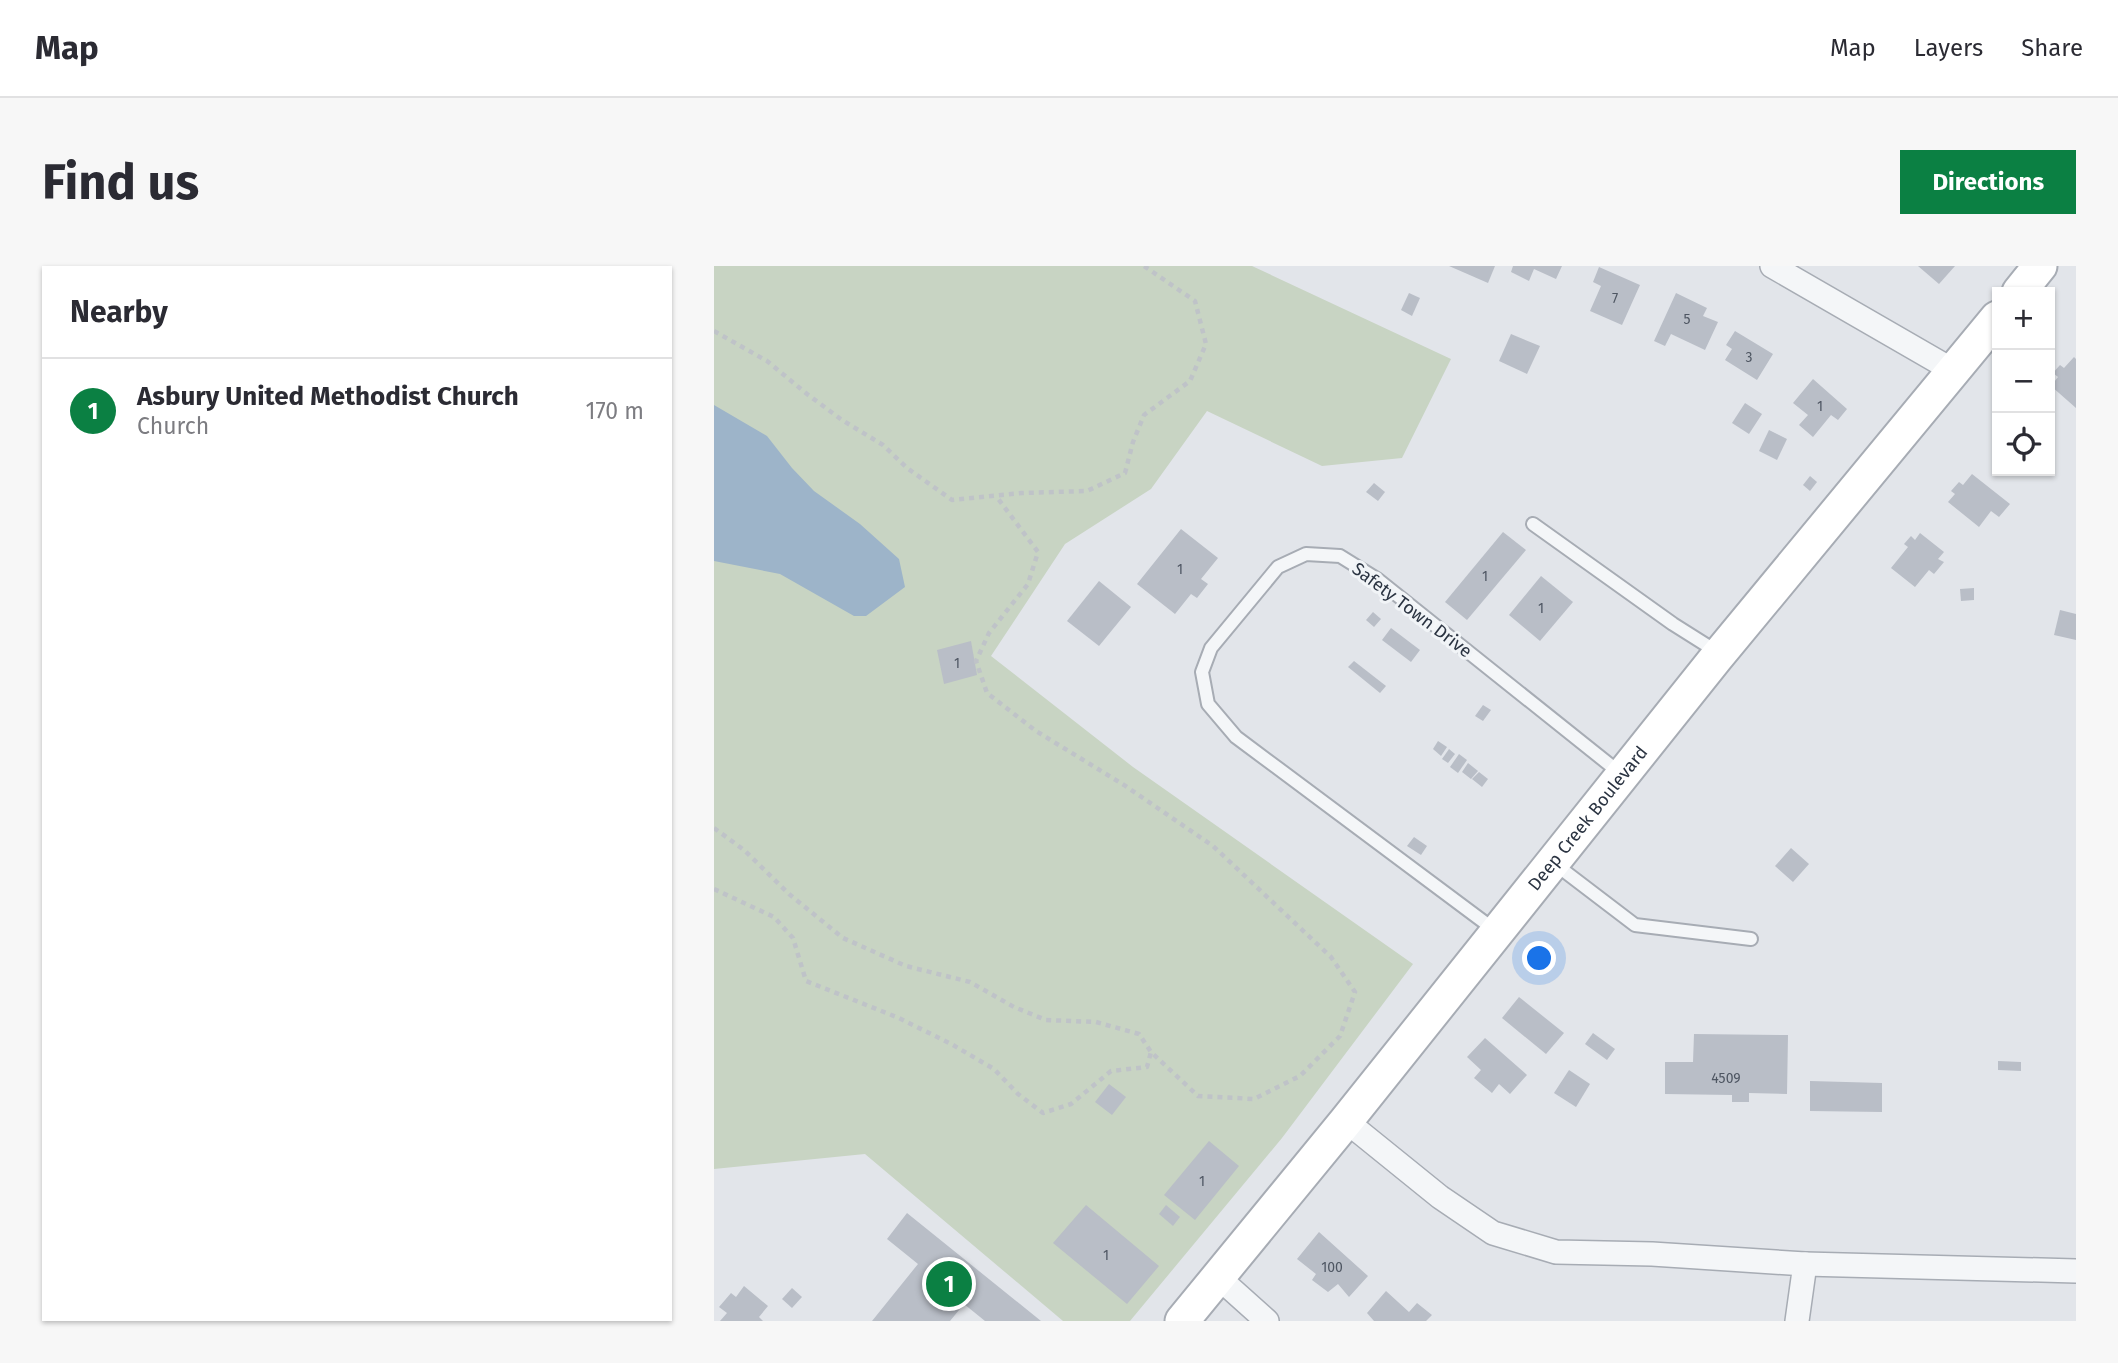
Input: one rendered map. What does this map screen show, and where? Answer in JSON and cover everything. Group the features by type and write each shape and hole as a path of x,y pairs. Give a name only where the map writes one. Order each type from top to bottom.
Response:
{"street":[{"path":"1772,266 1954,371"},
{"path":"2023,287 2040,266"},
{"name":"Deep Creek Boulevard","path":"1182,1321 1346,1121 1719,654 1992,324"},
{"path":"1346,1121 1440,1197 1493,1233 1556,1252 1652,1254 1805,1264 2076,1272"},
{"path":"1797,1321 1805,1264"},
{"path":"1219,1278 1266,1321"}],"lane":[{"path":"1533,524 1719,654"},
{"name":"Safety Town Drive","path":"1496,931 1236,737 1208,704 1202,672 1211,648 1278,567 1306,554 1340,555 1377,579 1622,775"},
{"path":"1552,862 1635,925 1751,939"}],"path":[{"path":"714,331 767,361 842,420 883,445 908,468 952,500 1087,491 1125,473 1144,415 1190,381 1206,344 1195,301 1144,266"},
{"path":"714,828 744,849 789,894 843,938 906,966 970,982 1014,1007 1045,1020 1096,1023 1139,1034 1151,1052 1198,1096 1254,1099 1300,1076 1340,1036 1355,992 1331,957 1213,846 1124,785 1037,731 987,693 976,662 989,633 1028,584 1038,552 996,496"},
{"path":"714,889 774,916 793,938 806,981 900,1018 953,1045 994,1069 1018,1094 1043,1113 1071,1104 1111,1071 1147,1068 1151,1052"}],"green space":[{"path":"714,266 1252,266 1451,359 1402,458 1322,466 1207,411 1151,489 1065,544 991,656 1133,767 1413,964 1282,1138 1130,1321 1063,1321 865,1154 714,1169"}],"water":[{"path":"714,405 767,436 814,491 860,524 899,559 905,587 866,616 854,616 780,574 714,561"}],"building":[{"path":"1449,266 1495,266 1488,283"},
{"path":"1513,266 1562,266 1556,279 1534,269 1529,281 1511,272"},
{"path":"1918,266 1955,266 1939,284"},
{"path":"1599,267 1640,285 1622,325 1590,311 1601,286 1593,282"},
{"path":"1409,293 1420,298 1412,316 1401,310"},
{"path":"1676,293 1707,308 1703,316 1718,322 1705,350 1671,334 1665,346 1654,341"},
{"path":"1735,331 1773,354 1757,380 1725,360 1732,349 1726,345"},
{"path":"1511,334 1540,346 1527,374 1499,361"},
{"path":"2074,357 2076,359 2076,408 2055,390 2058,377 2055,371 2060,365 2064,368"},
{"path":"1813,379 1847,409 1838,420 1831,415 1813,437 1799,425 1808,415 1793,403"},
{"path":"1745,403 1762,414 1749,434 1732,423"},
{"path":"1769,430 1787,439 1777,460 1759,451"},
{"path":"1972,474 2010,504 1999,517 1991,511 1979,527 1948,502 1955,494 1951,491 1959,482 1963,485"},
{"path":"1810,476 1817,482 1810,491 1803,485"},
{"path":"1374,483 1385,492 1378,501 1366,492"},
{"path":"1181,529 1218,558 1201,579 1208,584 1197,598 1191,594 1175,614 1137,584"},
{"path":"1503,532 1526,550 1467,620 1445,602"},
{"path":"1920,533 1944,552 1938,559 1944,562 1934,574 1929,570 1915,587 1891,568 1908,547 1904,544 1911,536 1915,540"},
{"path":"1541,576 1573,602 1540,641 1509,615"},
{"path":"1099,581 1131,607 1099,646 1067,621"},
{"path":"1974,588 1974,600 1961,601 1960,589"},
{"path":"2060,610 2076,614 2076,640 2054,635"},
{"path":"1373,612 1381,619 1374,627 1366,620"},
{"path":"1391,628 1420,650 1411,662 1382,640"},
{"path":"971,641 977,675 944,684 937,650"},
{"path":"1354,661 1386,686 1380,693 1348,667"},
{"path":"1483,705 1491,710 1483,721 1475,716"},
{"path":"1438,741 1447,747 1441,756 1433,749"},
{"path":"1449,749 1455,754 1448,763 1442,759"},
{"path":"1459,754 1467,760 1458,773 1450,767"},
{"path":"1468,763 1478,771 1471,779 1462,772"},
{"path":"1479,772 1488,779 1482,787 1472,779"},
{"path":"1414,837 1427,846 1421,855 1407,846"},
{"path":"1791,848 1809,864 1793,882 1775,866"},
{"path":"1519,997 1564,1033 1546,1054 1502,1018"},
{"path":"1593,1033 1615,1049 1607,1060 1585,1044"},
{"path":"1694,1034 1788,1035 1787,1094 1749,1093 1749,1102 1732,1102 1732,1095 1665,1094 1665,1062 1693,1062"},
{"path":"1485,1038 1527,1075 1510,1094 1499,1084 1492,1093 1474,1078 1481,1070 1467,1057"},
{"path":"1998,1061 2021,1062 2021,1071 1998,1070"},
{"path":"1569,1070 1590,1084 1576,1107 1554,1093"},
{"path":"1810,1081 1882,1083 1882,1112 1810,1111"},
{"path":"1109,1084 1126,1097 1112,1115 1095,1102"},
{"path":"1209,1141 1239,1166 1195,1220 1164,1195"},
{"path":"1086,1205 1159,1266 1127,1304 1053,1243"},
{"path":"1166,1205 1180,1217 1173,1226 1159,1214"},
{"path":"907,1213 1041,1321 985,1321 964,1304 950,1321 872,1321 918,1264 887,1239"},
{"path":"1319,1232 1368,1276 1349,1297 1338,1284 1328,1292 1312,1280 1316,1274 1297,1259"},
{"path":"744,1286 768,1306 759,1317 763,1321 720,1321 727,1313 719,1307 731,1293 736,1297"},
{"path":"792,1288 802,1297 792,1308 782,1299"},
{"path":"1386,1291 1409,1312 1417,1303 1432,1315 1426,1321 1374,1321 1367,1313"}],"place":[{"name":"Asbury United Methodist Church","path":"949,1284"}]}
